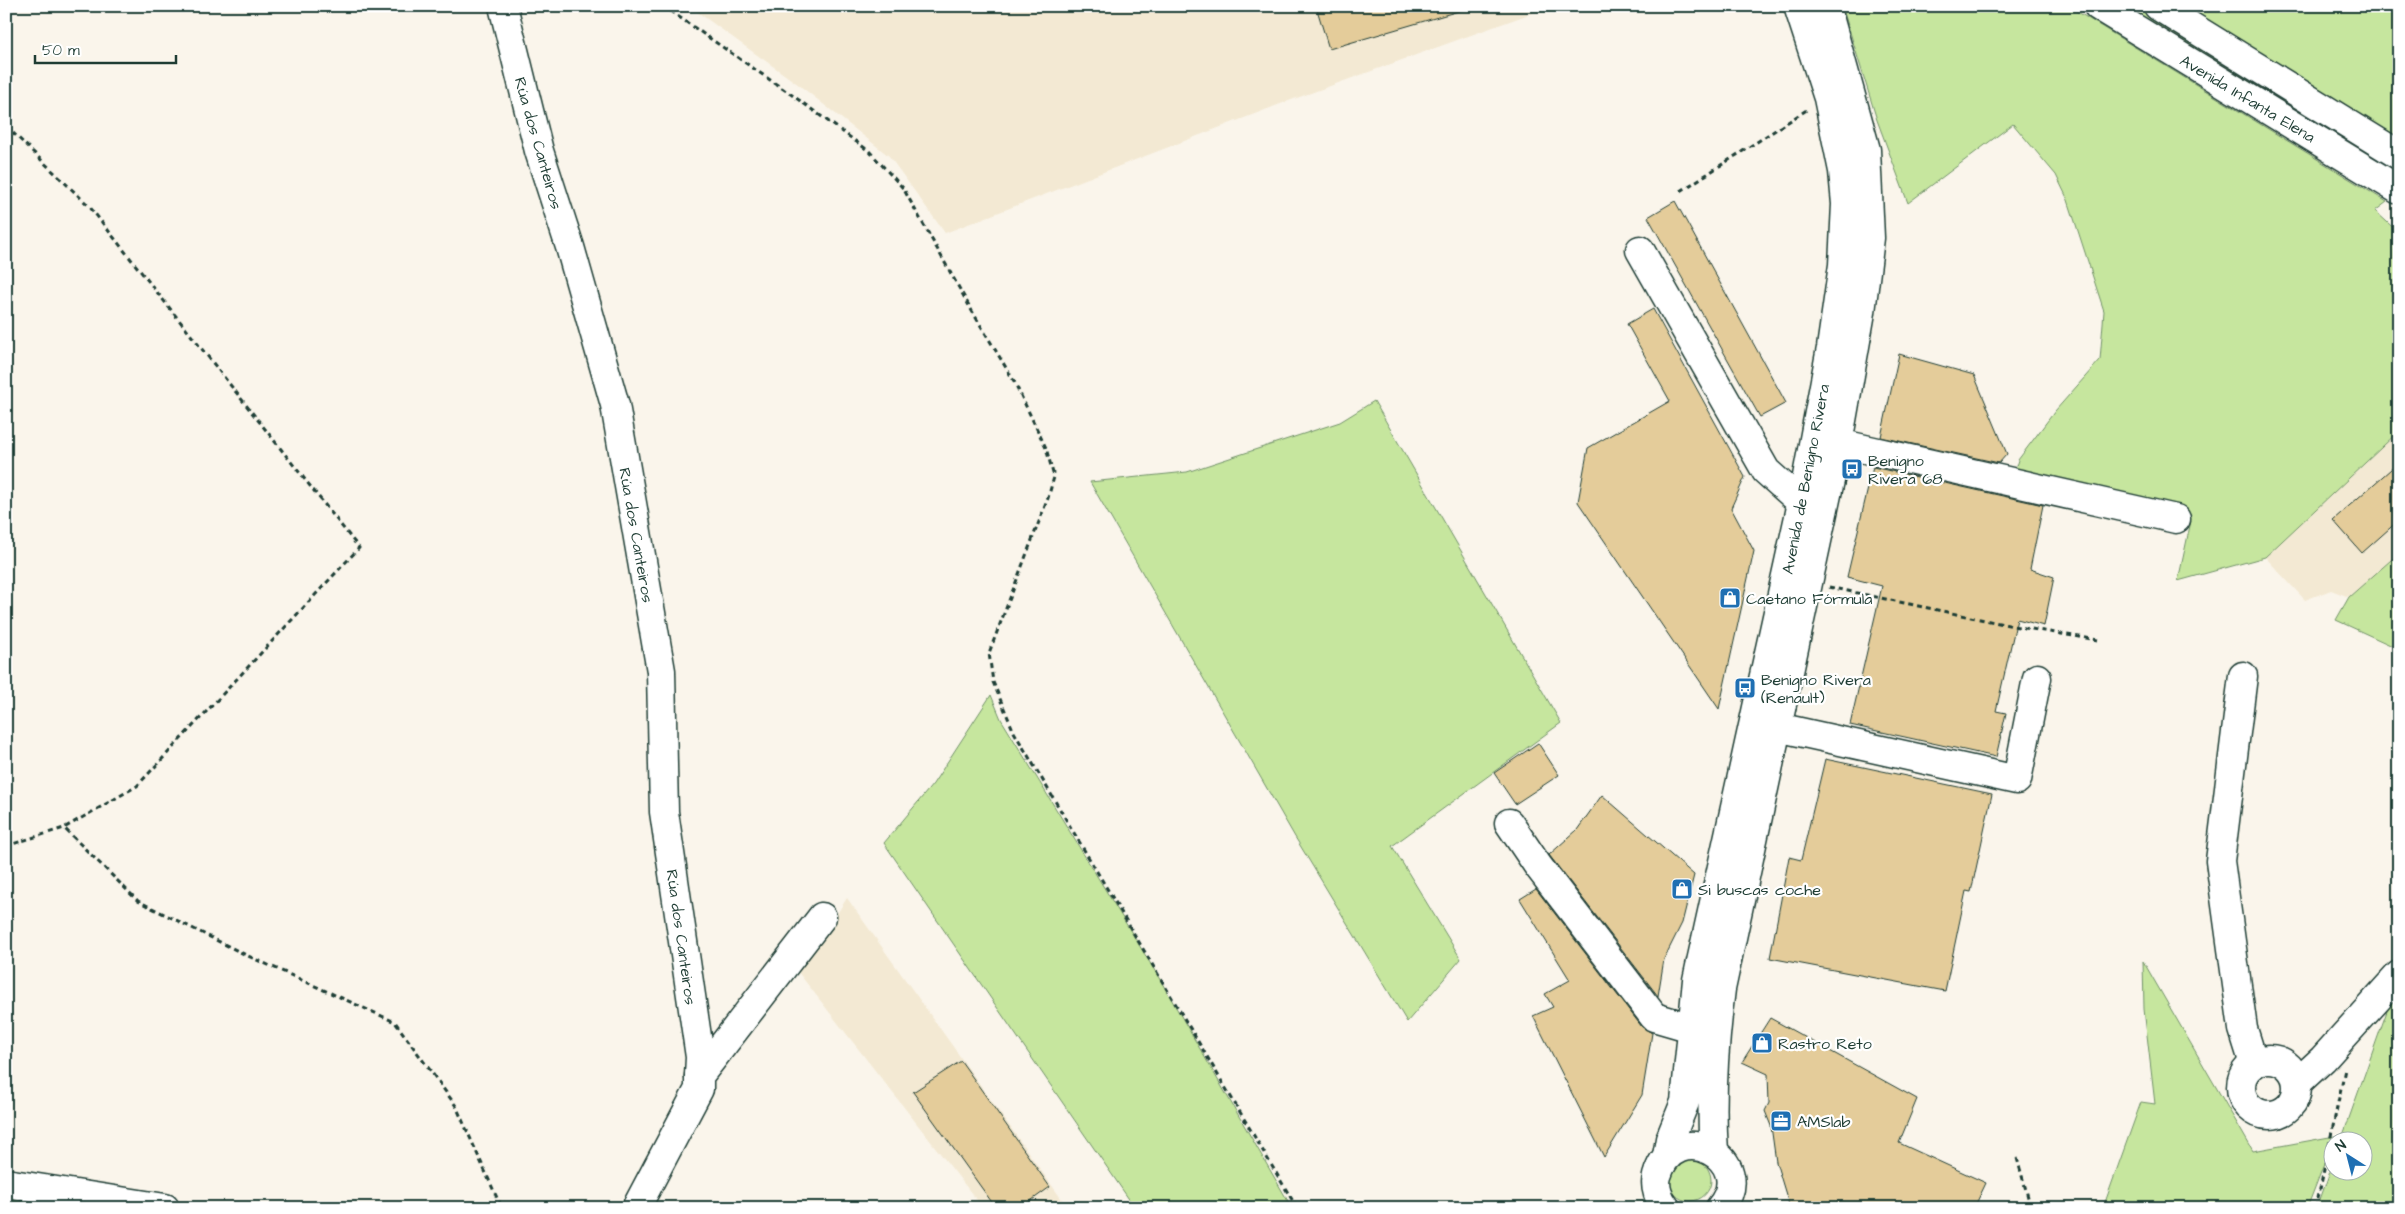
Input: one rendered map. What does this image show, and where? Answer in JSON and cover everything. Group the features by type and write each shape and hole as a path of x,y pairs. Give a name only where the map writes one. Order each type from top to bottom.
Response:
{"street":[{"name":"Rúa dos Canteiros","path":"503,6 539,151 570,247 615,405 661,671 664,812 700,1057 699,1076"},
{"name":"Avenida de Benigno Rivera","path":"1662,1206 1657,1192 1656,1179 1660,1167 1667,1156 1670,1139 1685,1102 1697,980 1802,503 1831,348 1843,265 1846,204 1843,171 1828,98 1798,6"},
{"name":"Avenida de Benigno Rivera","path":"1714,1152 1711,1112 1713,1059 1721,989 1838,443 1861,312 1870,238 1866,150 1826,6"},
{"name":"Avenida Infanta Elena","path":"2098,6 2399,190"},
{"name":"Avenida Infanta Elena","path":"2158,6 2399,155"},
{"path":"1640,250 1766,471 1802,503"},
{"path":"1838,443 2176,519"},
{"path":"2243,676 2220,861 2243,1030 2254,1064"},
{"path":"1777,727 2017,780 2037,678"},
{"path":"1509,823 1538,866 1654,1017 1692,1028"},
{"path":"636,1208 699,1088 699,1076 822,917"},
{"path":"2297,1083 2323,1059 2399,975"},
{"path":"2261,1060 2277,1060 2291,1069 2297,1083 2297,1092 2290,1107 2274,1115 2258,1113 2250,1108 2242,1094 2243,1077 2254,1064 2261,1060"},
{"path":"1667,1156 1676,1150 1695,1146 1714,1152 1728,1169 1731,1180 1729,1202"},
{"path":"6,1183 165,1208"}],"path":[{"path":"662,6 792,95 869,151 903,188 1014,381 1046,448 1054,477 1048,498 989,653 993,682 1014,732 1297,1208"},
{"path":"1680,191 1828,98"},
{"path":"6,126 89,206 358,548 136,786 64,828 6,846"},
{"path":"1808,582 2013,626 2098,640"},
{"path":"64,828 138,901 246,955 395,1022 456,1106 503,1208"},
{"path":"2316,1208 2347,1060"},
{"path":"2017,1158 2031,1208"}],"shaded area":[{"path":"689,6 1551,6 1283,103 945,233 889,156 799,85"},
{"path":"2399,431 2399,553 2349,597 2331,590 2305,600 2265,557"},
{"path":"847,898 1068,1208 983,1208 794,967 826,931"}],"green space":[{"path":"1842,6 2068,6 2387,202 2375,211 2399,233 2399,431 2265,557 2178,581 2191,521 2157,501 2013,475 2018,460 2055,411 2100,360 2104,311 2068,200 2056,175 2013,124 1908,203 1877,120"},
{"path":"2125,6 2142,6 2399,163 2399,174"},
{"path":"2186,6 2399,6 2399,145 2265,64"},
{"path":"1374,401 1561,723 1392,846 1461,959 1407,1022 1295,837 1090,482 1187,472 1340,422"},
{"path":"2399,553 2399,649 2336,620 2349,597"},
{"path":"991,695 1001,719 1155,971 1292,1208 1135,1208 884,843 933,784"},
{"path":"2143,961 2253,1151 2322,1138 2322,1169 2307,1208 2103,1208 2141,1102 2155,1104 2144,1009"},
{"path":"2398,980 2399,1208 2317,1208 2326,1182 2372,1182 2372,1132 2344,1132"},
{"path":"1690,1159 1705,1165 1711,1180 1705,1195 1690,1201 1675,1195 1669,1180 1675,1165"},
{"path":"6,1199 63,1208 6,1208"}],"building":[{"path":"1316,6 1461,6 1462,10 1329,49"},
{"path":"1675,201 1786,403 1760,417 1648,217"},
{"path":"1653,309 1745,477 1731,508 1754,551 1719,709 1578,502 1588,448 1670,401 1627,324"},
{"path":"1899,354 1974,375 2007,454 1999,463 1881,437"},
{"path":"2399,462 2399,520 2362,553 2333,520"},
{"path":"1873,467 2043,505 2030,569 2054,577 2044,626 2017,619 1996,711 2006,713 1996,757 1850,725 1882,586 1847,577"},
{"path":"1538,743 1559,775 1515,804 1494,773"},
{"path":"1825,759 1992,794 1971,892 1966,891 1945,991 1770,958 1789,857 1801,860"},
{"path":"1602,795 1694,875 1682,923 1664,959 1658,996 1549,855 1577,830"},
{"path":"1536,889 1642,1027 1652,1033 1642,1095 1604,1157 1533,1016 1553,1007 1545,994 1570,980 1520,899"},
{"path":"1770,1018 1917,1099 1899,1143 1986,1183 1974,1208 1790,1208 1776,1162 1771,1126 1765,1111 1769,1103 1768,1074 1742,1062"},
{"path":"961,1061 1050,1187 1021,1208 996,1208 913,1092"}],"place":[{"name":"Benigno Rivera 68","path":"1852,469"},
{"name":"Caetano Fórmula","path":"1730,598"},
{"name":"Benigno Rivera (Renault)","path":"1745,688"},
{"name":"Si buscas coche","path":"1682,889"},
{"name":"Rastro Reto","path":"1762,1043"},
{"name":"AMSlab","path":"1781,1121"}]}
